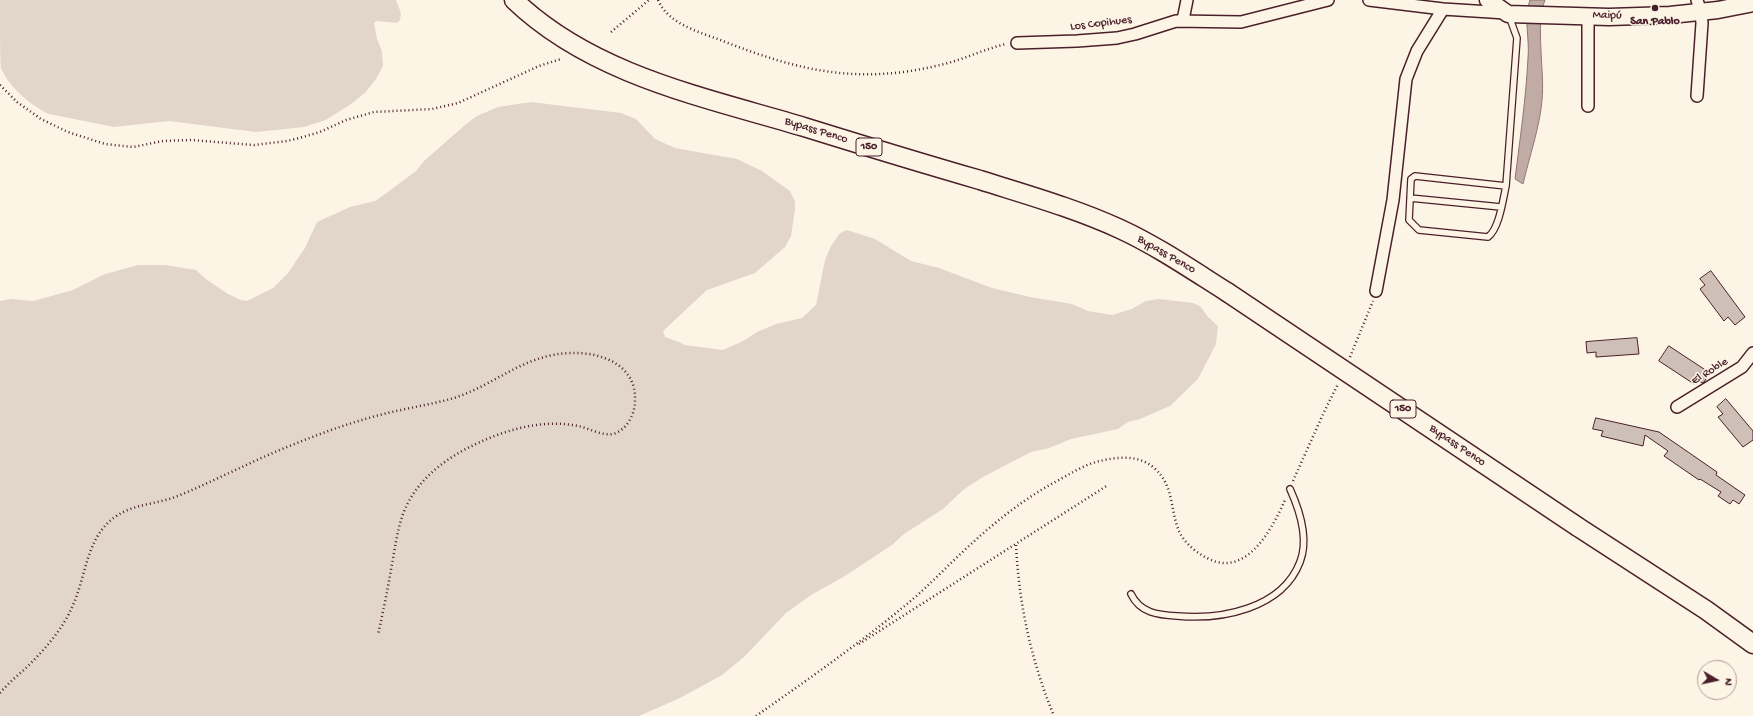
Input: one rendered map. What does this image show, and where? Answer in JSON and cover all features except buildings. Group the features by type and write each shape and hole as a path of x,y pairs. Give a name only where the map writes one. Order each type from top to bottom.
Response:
{"main road":[{"name":"Bypass Penco","path":"514,0 546,26 567,40 624,69 711,101 794,124 1045,200 1088,215 1151,244 1227,292 1578,527 1706,610 1753,644"},
{"path":"1488,0 1514,14"},
{"name":"Maipú","path":"1514,14 1647,17 1699,6 1753,3"}],"street":[{"path":"1183,20 1187,0"},
{"name":"Los Copihues","path":"1017,43 1117,38 1135,34 1170,22 1183,20 1241,22 1328,0"},
{"path":"1369,0 1443,9 1514,14"},
{"path":"1697,96 1702,33 1699,6"},
{"path":"1376,291 1393,200 1406,79 1417,51 1443,9"},
{"path":"1588,16 1588,106"},
{"name":"El Roble","path":"1677,407 1742,367 1753,353"}],"lane":[{"path":"1506,186 1415,176 1411,179 1409,220 1419,230 1488,238 1493,234 1506,186 1517,38 1514,14"},
{"path":"1410,198 1501,208"},
{"path":"1131,594 1141,607 1152,613 1198,617 1224,615 1238,612 1252,607 1274,594 1296,571 1303,552 1300,514 1290,489"}],"path":[{"path":"611,32 650,0"},
{"path":"658,0 665,11 672,18 706,36 778,62 812,70 835,73 876,74 918,70 958,60 997,46 1017,43"},
{"path":"0,85 17,102 41,120 68,132 110,145 133,147 163,141 191,140 254,145 287,141 303,137 320,132 346,120 374,112 404,110 418,111 452,105 539,66 560,59"},
{"path":"1349,360 1376,291"},
{"path":"0,693 30,664 55,636 72,608 88,557 97,538 110,521 126,510 173,498 271,454 331,430 393,411 438,402 465,394 517,366 540,358 562,353 594,354 607,358 624,369 633,384 635,391 635,406 629,421 616,432 605,434 578,426 563,424 548,424 514,429 477,443 451,457 420,484 406,506 399,527 378,636"},
{"path":"844,654 909,603 969,546 1006,515 1047,486 1092,463 1112,458 1130,458 1140,460 1152,466 1162,477 1169,491 1176,520 1182,535 1196,551 1217,562 1233,562 1241,559 1258,546 1272,526 1324,412 1339,383"},
{"path":"756,716 844,654 1108,485"},
{"path":"1016,544 1021,601 1026,629 1039,676 1054,716"}],"shaded area":[{"path":"0,0 396,0 401,13 400,20 397,23 377,21 374,23 377,39 382,51 383,66 376,79 365,93 326,120 304,127 256,132 169,121 114,127 49,114 35,106 21,95 9,82 1,68"},
{"path":"1530,0 1545,0 1542,10 1540,35 1543,89 1539,120 1523,184 1515,179 1526,88 1528,51 1527,14"},
{"path":"531,102 621,113 636,119 655,139 675,148 737,159 762,171 790,191 795,202 795,209 791,236 785,247 755,273 707,290 663,331 665,337 685,345 723,350 776,324 802,318 816,305 825,260 831,246 840,233 847,230 875,239 911,261 939,268 992,288 1030,297 1072,304 1088,311 1112,315 1132,309 1146,301 1159,299 1193,303 1200,306 1208,317 1218,326 1216,344 1198,379 1170,406 1140,419 1128,422 1118,429 1071,439 1049,448 1031,452 983,477 963,490 943,509 904,534 892,545 845,576 811,595 786,613 744,657 722,675 680,698 639,716 0,716 0,301 11,299 33,301 73,290 105,274 138,265 165,265 196,270 228,294 247,301 273,288 288,273 305,248 317,222 350,207 375,201 416,171 424,161 477,116 498,107"}],"place":[{"name":"San Pablo","path":"1655,8"}]}
